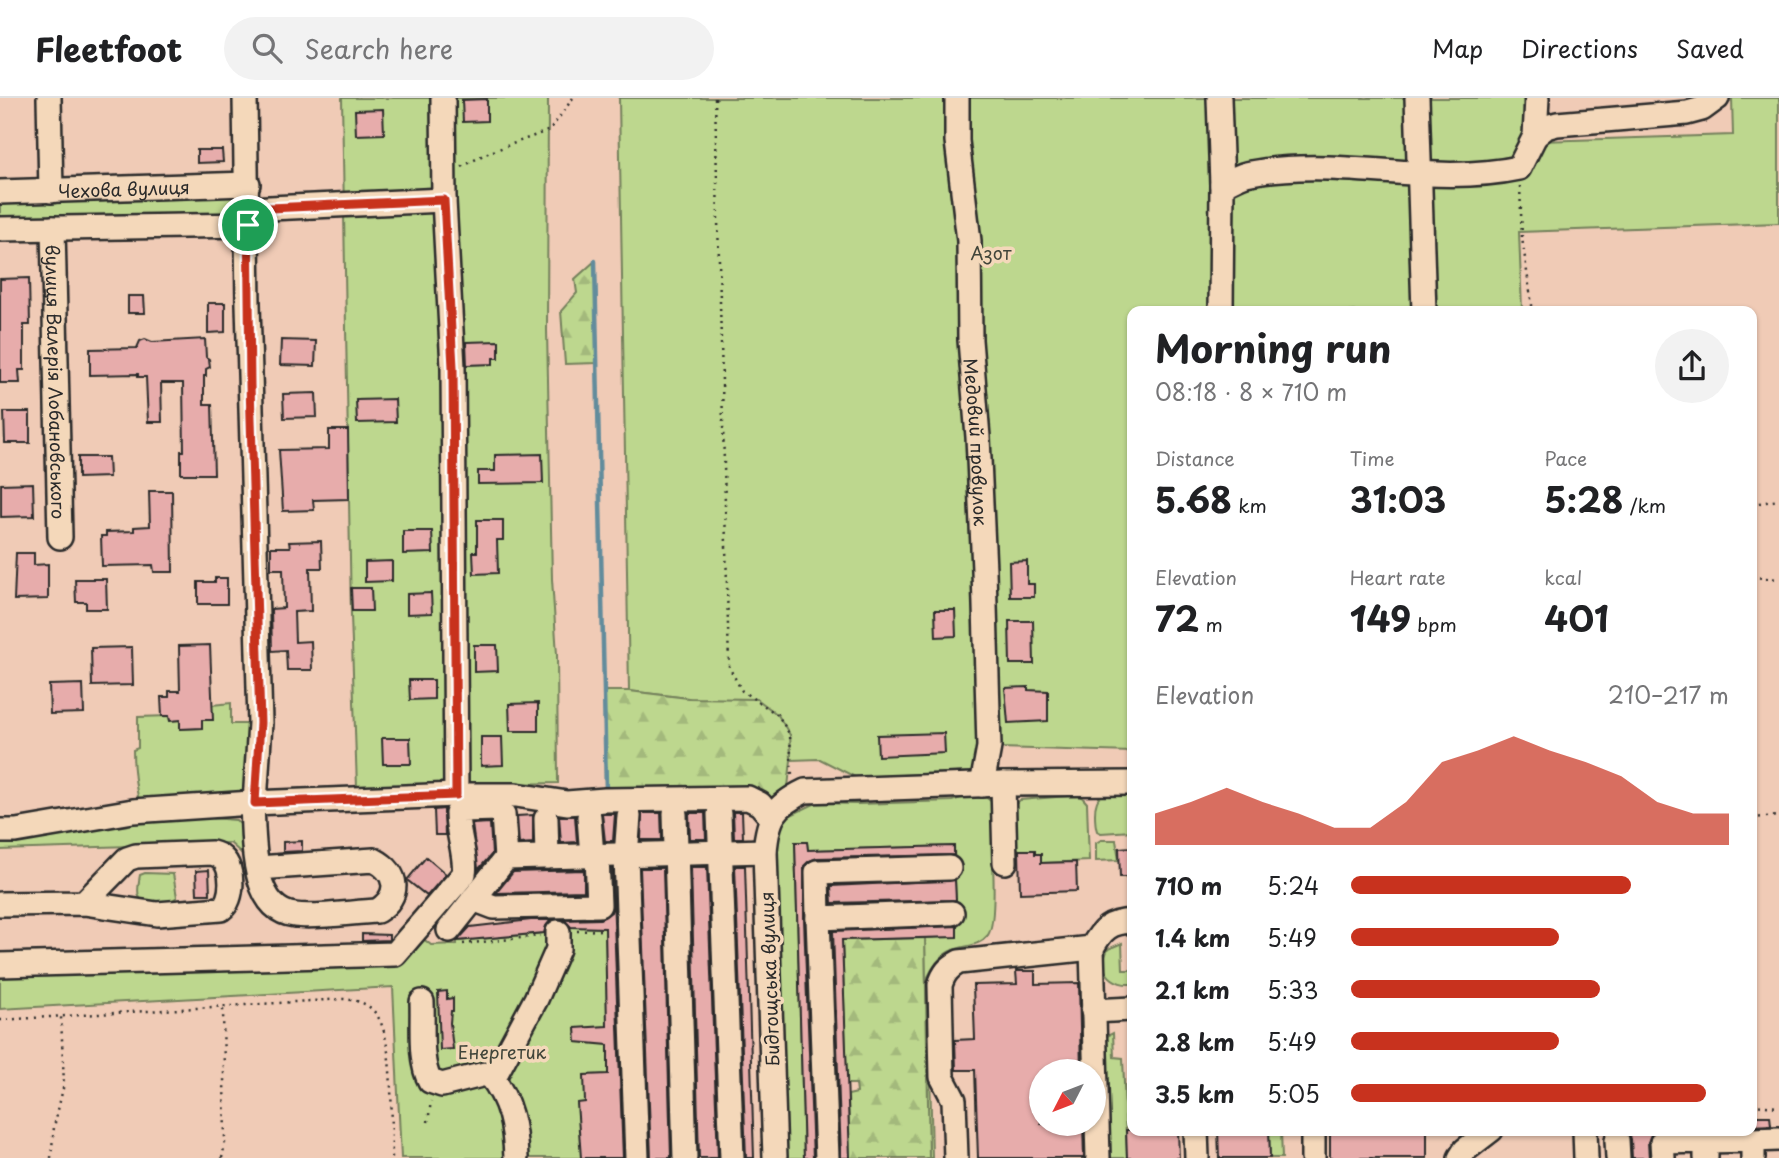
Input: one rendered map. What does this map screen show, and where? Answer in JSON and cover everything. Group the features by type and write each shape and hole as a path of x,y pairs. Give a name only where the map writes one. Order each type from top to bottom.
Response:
{"street":[{"path":"49,98 51,191"},
{"path":"245,98 260,723 253,803 258,868 262,891 267,900 279,910 294,915 377,911 385,906 393,895 392,875 386,866 374,860 258,868"},
{"path":"443,98 444,189 453,367 456,795"},
{"name":"Медовий провулок","path":"957,98 957,141 969,241 989,747 992,785 1005,862"},
{"path":"1219,98 1222,185 1221,306"},
{"path":"1417,98 1424,306"},
{"path":"1222,185 1249,173 1309,168 1420,175 1519,168 1535,136 1537,98"},
{"path":"1535,136 1546,127 1556,124 1687,113 1702,109 1717,98"},
{"name":"Чехова вулиця","path":"0,192 248,184"},
{"name":"Чехова вулиця","path":"0,229 248,217 444,189"},
{"name":"вулиця Валерія Лобановського","path":"53,228 60,537"},
{"path":"0,831 16,831 133,811 253,803 516,795 567,803 748,798 760,804 782,806 805,791 1127,783"},
{"name":"Бидгощська вулиця","path":"775,1158 765,850 768,825 782,806"},
{"path":"0,965 395,954 464,874 464,861 457,833 457,814 461,810 499,809 503,814 506,858 473,899 453,938"},
{"path":"675,814 685,1158"},
{"path":"719,814 732,1158"},
{"path":"629,816 626,856 636,1158"},
{"path":"473,899 494,908 599,905 589,817"},
{"path":"546,819 547,857"},
{"path":"506,858 765,850"},
{"path":"0,904 84,903 157,914 221,909 231,898 229,866 222,858 212,853 136,856 127,859 84,903"},
{"path":"827,1158 817,863 949,868"},
{"path":"818,918 952,913"},
{"path":"1098,1158 1092,948 1100,933 1109,925 1127,921"},
{"path":"494,1079 536,999 558,949 558,932"},
{"path":"956,1158 954,1100 942,1077 940,985 944,974 949,967 959,962 1092,948"},
{"path":"422,1002 426,1073 430,1081 442,1085 485,1074 494,1079 512,1117 516,1158"},
{"path":"1093,1011 1127,1009"},
{"path":"1196,1136 1197,1158"},
{"path":"1313,1136 1313,1158"},
{"path":"1460,1158 1465,1150 1483,1136"},
{"path":"1585,1136 1586,1158"},
{"path":"1663,1158 1662,1142 1706,1149 1753,1149 1779,1139"}],"path":[{"path":"444,189 485,154 550,130 573,98"},
{"path":"715,98 729,667 742,691 778,715 790,735 782,806"},
{"path":"1519,168 1522,237 1531,306"},
{"path":"1757,503 1779,500"},
{"path":"1757,577 1779,579"},
{"path":"1757,818 1779,816"},
{"path":"453,938 544,936 558,932 602,930"},
{"path":"0,1022 343,999 358,1001 368,1006 383,1025 387,1038 393,1158"},
{"path":"222,1158 225,1143 223,1007"},
{"path":"51,1158 54,1126 64,1084 61,1017"},
{"path":"1757,1106 1779,1108"}],"green space":[{"path":"342,98 548,98 547,330 552,579 557,655 558,783 357,787 351,615"},
{"name":"Азот","path":"619,98 1523,98 1526,141 1540,141 1733,135 1732,98 1779,98 1779,223 1519,232 1522,306 1127,306 1127,752 999,748 972,772 855,777 820,759 791,760 790,735 688,698 629,691"},
{"path":"238,192 239,209 228,216 0,223 0,198"},
{"path":"595,261 597,363 565,364 561,311 577,293 575,279"},
{"path":"604,691 688,698 757,699 778,715 790,735 788,787 771,798 732,787 605,800"},
{"path":"231,703 231,724 251,724 245,795 139,801 133,750 138,748 138,717 169,716 170,721 180,720 180,729 202,728 202,720 212,705"},
{"path":"976,793 982,794 993,803 996,837 992,842 993,918 988,935 974,945 943,956 928,977 932,1158 929,1158 925,938 957,936 954,846 808,850 807,842 795,842 804,1158 783,1158 773,846 778,831 789,816 816,803 952,801"},
{"path":"1111,793 1127,793 1127,831 1097,831 1095,820 1098,799"},
{"path":"1080,795 1087,803 1089,861 1041,863 1041,855 1035,854 1034,850 1019,850 1014,845 1011,815 1020,800"},
{"path":"173,815 236,820 244,828 249,860 230,843 0,850 0,840"},
{"path":"1101,840 1116,840 1119,860 1096,861 1096,843"},
{"path":"173,874 177,897 158,904 143,901 138,887 140,875"},
{"name":"Енергетик","path":"561,926 605,928 611,1158 401,1158 393,987 0,1009 0,963 393,951 411,929 431,945 544,933 545,929 560,929"},
{"path":"925,938 929,1158 850,1158 848,1095 857,1093 856,1084 847,1084 842,940"},
{"path":"1122,943 1123,970 1127,970 1127,984 1113,980 1102,964 1108,949"},
{"path":"1113,1033 1114,1057 1123,1058 1127,1158 1110,1158 1107,1036"},
{"path":"1269,1136 1281,1136 1282,1158 1270,1158"}],"building":[{"path":"487,99 487,121 463,122 462,100"},
{"path":"383,109 384,134 356,135 355,110"},
{"path":"197,150 222,150 223,162 197,163"},
{"path":"29,278 30,325 24,325 24,370 19,370 20,383 0,383 0,279"},
{"path":"128,296 144,296 145,313 128,313"},
{"path":"208,303 225,303 225,332 208,333"},
{"path":"145,339 152,342 205,339 206,357 210,367 206,369 204,376 204,404 212,404 214,474 181,474 181,451 184,451 183,383 161,383 162,422 148,422 146,377 138,377 138,374 90,375 90,349 137,348 140,341"},
{"path":"281,340 316,341 315,366 280,365"},
{"path":"499,341 499,358 493,358 493,364 467,365 466,342"},
{"path":"316,393 317,417 284,418 283,394"},
{"path":"395,399 396,422 357,423 356,400"},
{"path":"4,412 30,412 30,443 5,443"},
{"path":"329,430 348,430 349,499 313,500 314,510 283,511 279,450 329,449"},
{"path":"542,454 543,483 478,484 478,471 495,471 495,455"},
{"path":"78,457 108,457 109,477 78,478"},
{"path":"33,483 34,516 1,517 1,484"},
{"path":"149,491 172,491 173,572 154,572 153,565 102,566 101,536 106,536 106,532 134,531 134,527 150,526"},
{"path":"477,520 503,520 503,540 497,540 498,573 474,574 473,552 477,552"},
{"path":"403,531 432,531 433,553 403,554"},
{"path":"321,541 322,568 310,568 311,611 294,612 295,642 311,641 312,670 287,670 286,650 272,651 271,609 284,608 283,569 271,569 271,547 290,547 289,542"},
{"path":"16,553 34,553 34,565 48,564 48,599 14,600"},
{"path":"392,561 392,581 365,582 365,562"},
{"path":"1027,561 1027,584 1034,584 1034,597 1010,597 1009,562"},
{"path":"215,578 227,578 227,604 198,604 198,582 215,582"},
{"path":"75,579 106,579 107,609 86,609 86,602 76,602"},
{"path":"351,588 371,588 372,611 352,611"},
{"path":"431,593 432,613 407,614 407,594"},
{"path":"935,610 955,610 956,636 936,637"},
{"path":"1009,621 1033,621 1034,664 1010,664"},
{"path":"210,645 213,720 202,720 202,728 180,729 180,720 170,721 169,716 162,716 161,697 169,697 169,691 180,691 179,646"},
{"path":"474,645 497,645 498,671 474,672"},
{"path":"132,647 133,685 92,686 91,648"},
{"path":"409,680 434,680 434,699 410,700"},
{"path":"83,684 84,713 50,714 49,685"},
{"path":"1028,687 1028,690 1048,691 1048,721 1008,723 1005,688"},
{"path":"538,703 538,731 510,731 509,704"},
{"path":"944,733 945,753 878,756 877,735"},
{"path":"481,737 502,737 503,765 481,766"},
{"path":"382,738 410,738 411,764 383,764"},
{"path":"444,809 445,835 435,835 434,810"},
{"path":"733,812 742,812 743,838 734,838"},
{"path":"642,813 661,813 662,840 641,840"},
{"path":"689,813 705,813 706,839 690,839"},
{"path":"602,814 615,814 613,841 605,841"},
{"path":"533,815 533,843 519,844 517,816"},
{"path":"559,816 575,816 577,842 561,843"},
{"path":"490,823 492,854 478,870 472,824"},
{"path":"302,841 302,851 283,852 283,842"},
{"path":"795,842 807,842 808,850 954,846 954,855 817,858 804,866 813,1158 804,1158"},
{"path":"1127,847 1127,877 1120,877 1119,848"},
{"path":"1019,850 1035,850 1035,854 1041,854 1041,863 1076,862 1077,891 1020,893"},
{"path":"426,857 446,874 427,896 407,880"},
{"path":"735,866 745,866 754,1158 746,1158"},
{"path":"691,867 707,867 718,1158 699,1158"},
{"path":"640,868 663,868 671,1158 651,1158"},
{"path":"612,869 623,1158 581,1158 577,1103 585,1102 584,1075 608,1074 608,1045 576,1042 575,1028 607,1026 605,928 571,927 564,920 600,919 611,912"},
{"path":"209,870 210,894 197,894 196,871"},
{"path":"584,870 584,891 496,893 513,872"},
{"path":"955,880 956,900 832,903 831,886"},
{"path":"551,920 544,933 457,941 470,927"},
{"path":"957,926 957,937 842,940 850,1158 841,1158 833,931"},
{"path":"362,934 389,935 389,940 362,941"},
{"path":"1016,971 1035,971 1035,984 1079,983 1081,1059 1029,1059 1029,1136 1083,1136 1084,1158 978,1158 975,1070 956,1070 955,1040 975,1039 973,985 1017,984"},
{"path":"447,991 447,999 453,998 450,1023 453,1049 440,1050 438,992"},
{"path":"1757,1116 1770,1116 1771,1125 1757,1126"},
{"path":"1126,1130 1127,1136 1178,1136 1179,1158 1127,1158"},
{"path":"1218,1136 1269,1136 1270,1158 1219,1158"},
{"path":"1330,1136 1427,1136 1427,1158 1330,1158"},
{"path":"1630,1136 1651,1136 1648,1142 1649,1158 1632,1158"}],"waterway":[{"path":"595,261 606,787"}],"route":[{"path":"444,200 453,367 456,795 255,803 260,723 248,225 248,209 444,200"}]}
